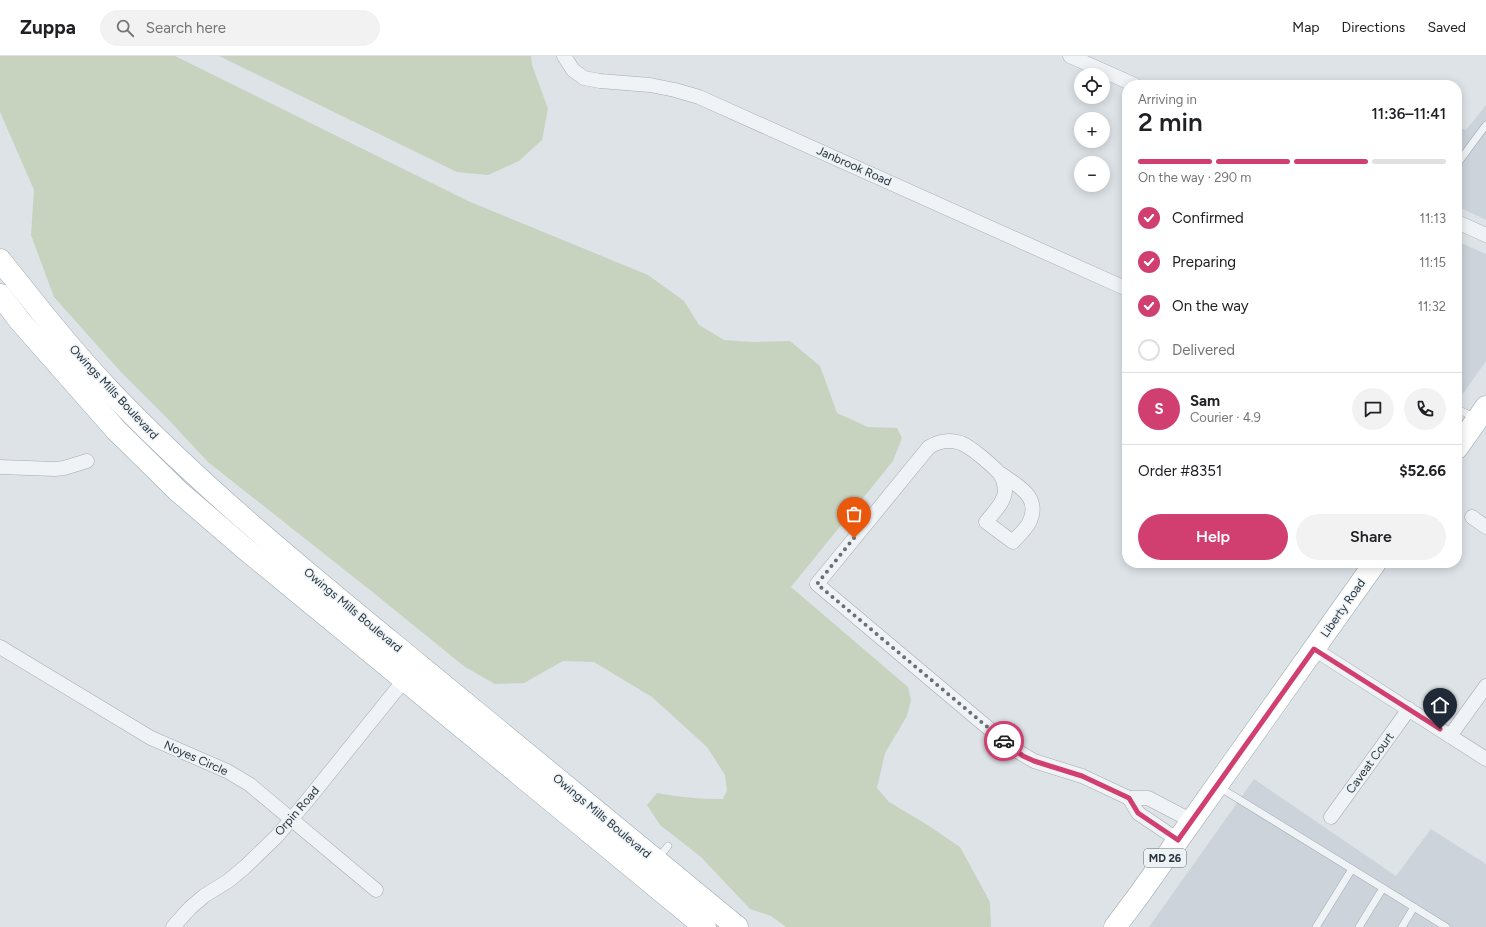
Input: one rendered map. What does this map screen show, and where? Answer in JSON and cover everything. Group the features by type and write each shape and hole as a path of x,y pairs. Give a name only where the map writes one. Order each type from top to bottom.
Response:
{"main road":[{"name":"Owings Mills Boulevard","path":"0,260 44,316 108,389 175,456 225,502 352,610 662,853 737,927"},
{"name":"Owings Mills Boulevard","path":"0,295 20,321 116,430 178,491 243,547 705,927"},
{"path":"1462,441 1482,413"},
{"name":"Liberty Road","path":"1115,927 1371,568"}],"street":[{"name":"Janbrook Road","path":"564,56 573,70 584,78 650,85 699,97 1122,287"},
{"path":"1070,56 1124,80"},
{"path":"1462,224 1486,235"},
{"path":"1001,474 1005,491 1004,497 986,522 1013,542 1029,522 1032,513 1032,503 1029,495 1024,489 1001,474 970,449 960,443 950,441 938,442 929,447 817,584 1023,756 1039,763 1096,782 1129,798 1148,798 1192,821"},
{"path":"0,467 55,469 64,468 87,461"},
{"path":"1472,517 1486,527"},
{"name":"Noyes Circle","path":"0,647 151,738 227,771 249,784 376,890"},
{"path":"1314,649 1486,759"},
{"name":"Orpin Road","path":"173,927 190,908 204,896 228,882 245,867 291,819 405,679"},
{"path":"1450,736 1486,686"},
{"name":"Caveat Court","path":"1331,818 1409,709"},
{"path":"1129,798 1138,813 1178,840"}],"lane":[{"path":"1462,157 1486,125"},
{"path":"1462,410 1482,413"},
{"path":"1217,786 1444,926"},
{"path":"1316,927 1352,869"},
{"path":"1358,927 1383,888"},
{"path":"1402,927 1414,907"}],"shaded area":[{"path":"1486,105 1486,220 1462,208 1462,129 1466,130"},
{"path":"1462,243 1486,254 1486,361 1462,395"},
{"path":"1254,779 1396,876 1431,829 1486,864 1486,927 1149,927"}],"green space":[{"path":"0,56 175,56 468,201 648,275 684,301 699,325 724,340 753,342 790,341 820,366 837,413 868,427 897,428 902,438 893,461 791,587 908,687 911,700 907,716 885,753 877,788 889,802 926,824 960,847 990,902 991,927 786,927 771,916 750,909 701,857 660,825 647,805 657,793 690,798 723,799 727,790 725,775 707,747 652,697 594,662 563,661 524,683 495,684 465,667 208,462 120,371 54,297 31,235 34,190 0,112"},
{"path":"219,56 531,56 532,65 548,109 542,140 519,161 488,175 457,172"}],"way so far":[{"path":"854,538 817,584 1004,741"}],"route":[{"path":"1004,741 1023,756 1050,767 1082,776 1129,798 1138,813 1178,840 1314,649 1440,729"}]}
